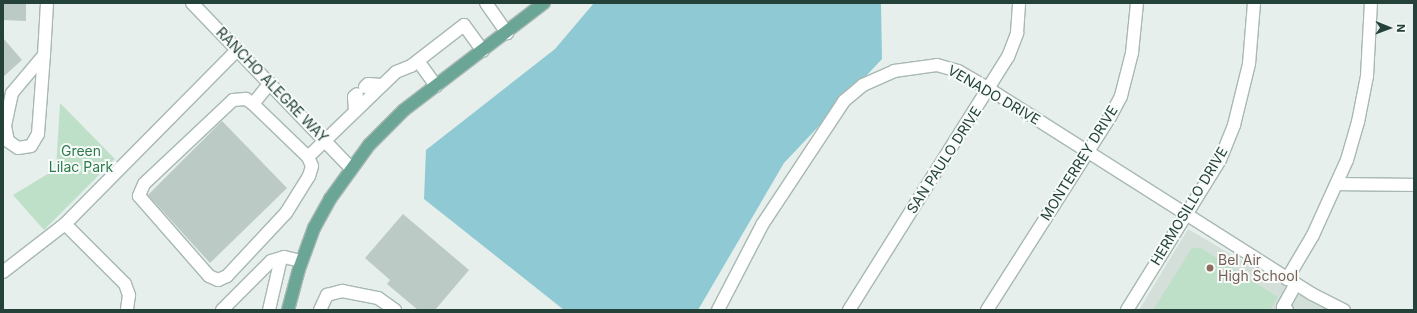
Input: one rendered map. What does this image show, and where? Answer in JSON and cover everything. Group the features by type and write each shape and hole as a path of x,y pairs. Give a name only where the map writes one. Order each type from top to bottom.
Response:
{"main road":[{"path":"288,310 302,261 330,199 351,168 383,130 436,86 507,33 544,3"}],"street":[{"path":"44,55 12,93 5,126 8,141 18,148 31,146 38,134 44,55 47,3"},
{"name":"RANCHO ALEGRE WAY","path":"192,3 236,51 270,83 351,168"},
{"path":"486,3 507,33"},
{"name":"SAN PAULO DRIVE","path":"849,310 989,89 1014,44 1019,3"},
{"name":"MONTERREY DRIVE","path":"987,310 1110,117 1127,78 1135,34 1137,3"},
{"name":"HERMOSILLO DRIVE","path":"1127,310 1220,160 1234,126 1249,64 1254,3"},
{"path":"1287,310 1282,307 1292,281 1337,184 1358,122 1366,76 1371,3"},
{"path":"308,157 396,72 418,61 464,25 483,51"},
{"path":"3,272 65,224 236,51"},
{"path":"418,61 436,86"},
{"name":"VENADO DRIVE","path":"718,310 766,219 844,101 858,89 894,70 937,65 958,71 989,89 1292,281 1344,310"},
{"path":"253,104 270,83"},
{"path":"355,111 354,97 368,84 382,85"},
{"path":"246,99 253,104 308,157 312,166 309,176 286,213 226,276 218,280 209,276 139,196 144,184 233,100 246,99"},
{"path":"1337,184 1414,185"},
{"path":"65,224 125,284 129,295 127,310"},
{"path":"222,310 271,261 281,258 302,261"},
{"path":"268,310 281,258"},
{"path":"320,310 327,295 342,291 378,298 395,310"}],"shaded area":[{"name":"Bel Air High School","path":"1188,229 1321,307 1329,310 1139,310"}],"green space":[{"name":"Green Lilac Park","path":"60,103 115,159 44,230 13,195 56,169"},
{"path":"1192,248 1201,248 1278,297 1270,310 1153,310"}],"water":[{"path":"594,3 881,3 882,59 784,163 698,310 564,310 424,199 426,150 555,49"}],"building":[{"path":"3,3 26,3 26,21 3,20"},
{"path":"3,38 22,60 3,77"},
{"path":"222,121 287,188 210,263 148,195"},
{"path":"403,214 469,270 435,310 418,310 387,284 390,280 365,258"}],"place":[{"name":"Bel Air High School","path":"1210,268"}]}
